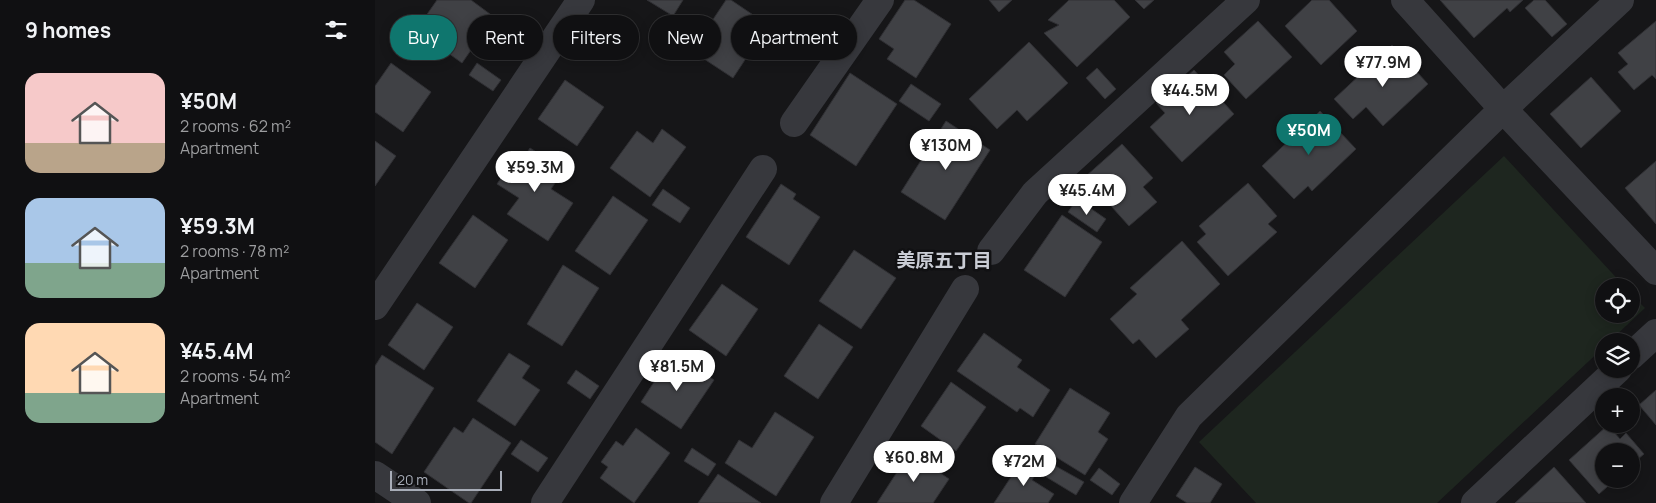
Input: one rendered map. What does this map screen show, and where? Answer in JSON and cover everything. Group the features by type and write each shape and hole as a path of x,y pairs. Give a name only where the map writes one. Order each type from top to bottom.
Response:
{"street":[{"path":"375,306 581,0"},
{"path":"794,122 880,0"},
{"path":"991,251 1035,193 1246,0"},
{"path":"1405,0 1503,109 1656,271"},
{"path":"1133,503 1189,416 1503,109 1620,0"},
{"path":"545,503 763,169"},
{"path":"834,503 965,289"},
{"path":"1640,348 1656,333"},
{"path":"1475,503 1608,378"},
{"path":"375,475 417,503"}],"shaded area":[{"path":"1504,156 1617,278 1595,278 1595,323 1629,323 1618,333 1595,333 1595,355 1437,503 1256,503 1199,442"},
{"path":"1640,303 1645,308 1640,313"}],"building":[{"path":"437,0 471,0 491,15 467,15 467,56 462,63 457,59 457,15 426,15"},
{"path":"647,0 683,0 674,15"},
{"path":"726,0 731,0 753,15 731,15 731,60 745,60 733,78 706,60 721,60 721,15 716,15"},
{"path":"905,0 914,0 951,24 916,78 887,59 894,49 879,39"},
{"path":"989,0 1012,0 999,12"},
{"path":"1069,0 1114,0 1130,17 1077,67 1044,33 1059,25 1048,20"},
{"path":"1135,0 1154,0 1144,9"},
{"path":"1312,0 1329,0 1357,31 1321,65 1285,26"},
{"path":"1440,0 1523,0 1510,12 1507,8 1474,38"},
{"path":"1534,0 1545,0 1567,24 1552,37 1525,8"},
{"path":"1258,21 1292,57 1246,99 1224,75 1235,64 1224,52"},
{"path":"1656,21 1656,79 1652,75 1634,90 1618,72 1628,64 1618,53"},
{"path":"1029,42 1068,83 1027,121 1017,110 997,129 969,99"},
{"path":"1392,45 1428,84 1383,126 1366,107 1353,119 1334,99"},
{"path":"391,63 431,92 403,132 375,112 375,86"},
{"path":"477,63 501,80 493,91 469,75"},
{"path":"1097,68 1116,89 1105,99 1086,78"},
{"path":"1194,70 1234,114 1182,162 1150,127 1165,113 1156,103"},
{"path":"850,73 897,104 856,166 810,135"},
{"path":"1591,77 1621,111 1581,148 1550,114"},
{"path":"565,80 604,107 577,146 538,119"},
{"path":"911,84 941,104 929,121 899,101"},
{"path":"1320,111 1356,149 1312,191 1308,186 1294,199 1262,166"},
{"path":"946,121 990,150 945,220 901,192"},
{"path":"662,129 686,147 650,197 610,168 637,131 653,143"},
{"path":"375,141 396,156 375,186"},
{"path":"1122,144 1153,178 1143,187 1157,202 1129,226 1085,177"},
{"path":"530,148 564,170 551,189 573,203 548,241 507,214 519,198 497,184 518,152 524,157"},
{"path":"1656,161 1656,224 1625,188"},
{"path":"1248,183 1277,216 1268,224 1277,232 1228,276 1197,242 1206,234 1199,226"},
{"path":"781,184 796,194 793,199 820,217 789,265 746,237"},
{"path":"663,189 690,208 680,223 652,205"},
{"path":"613,196 648,220 610,275 575,251"},
{"path":"1077,199 1106,219 1097,232 1068,212"},
{"path":"473,215 508,240 475,288 439,263"},
{"path":"1062,215 1102,242 1065,297 1024,270"},
{"path":"1182,241 1220,284 1181,320 1189,329 1156,358 1139,339 1133,344 1110,319 1137,294 1130,288"},
{"path":"854,250 896,278 861,329 819,301"},
{"path":"563,265 599,288 562,346 527,324"},
{"path":"722,284 758,309 726,356 689,330"},
{"path":"417,303 453,327 424,370 388,345"},
{"path":"819,324 853,347 818,399 784,376"},
{"path":"984,333 1022,360 1017,367 1050,390 1033,417 1020,408 1017,412 957,371"},
{"path":"509,353 530,366 522,378 540,390 515,426 477,401"},
{"path":"382,355 434,388 392,454 375,442 375,366"},
{"path":"669,359 685,370 689,363 714,380 681,429 641,402"},
{"path":"576,370 599,386 590,399 567,383"},
{"path":"951,382 986,407 956,451 921,426"},
{"path":"1070,388 1110,413 1098,432 1108,439 1085,475 1035,444"},
{"path":"1656,390 1656,425 1640,406"},
{"path":"775,412 814,437 776,496 725,463 739,440 752,448"},
{"path":"473,418 511,443 471,503 469,503 424,472 454,427 463,433"},
{"path":"636,428 670,453 634,503 600,478 608,467 601,462 616,441 623,446"},
{"path":"1599,433 1615,433 1620,439 1626,433 1635,443 1595,443 1595,488 1606,488 1599,494 1569,460"},
{"path":"521,440 548,458 538,472 511,454"},
{"path":"692,448 716,464 708,476 684,461"},
{"path":"1640,449 1644,454 1640,457"},
{"path":"910,452 949,479 933,503 877,503"},
{"path":"1024,457 1040,468 1032,480 1054,494 1048,503 994,503"},
{"path":"1050,463 1084,482 1076,495 1043,475"},
{"path":"1195,467 1222,484 1210,503 1187,503 1176,496"},
{"path":"1554,467 1586,503 1515,503"},
{"path":"1099,468 1120,484 1112,495 1090,480"},
{"path":"718,474 761,503 698,503"}],"district":[{"name":"美原五丁目","path":"944,260"}]}
